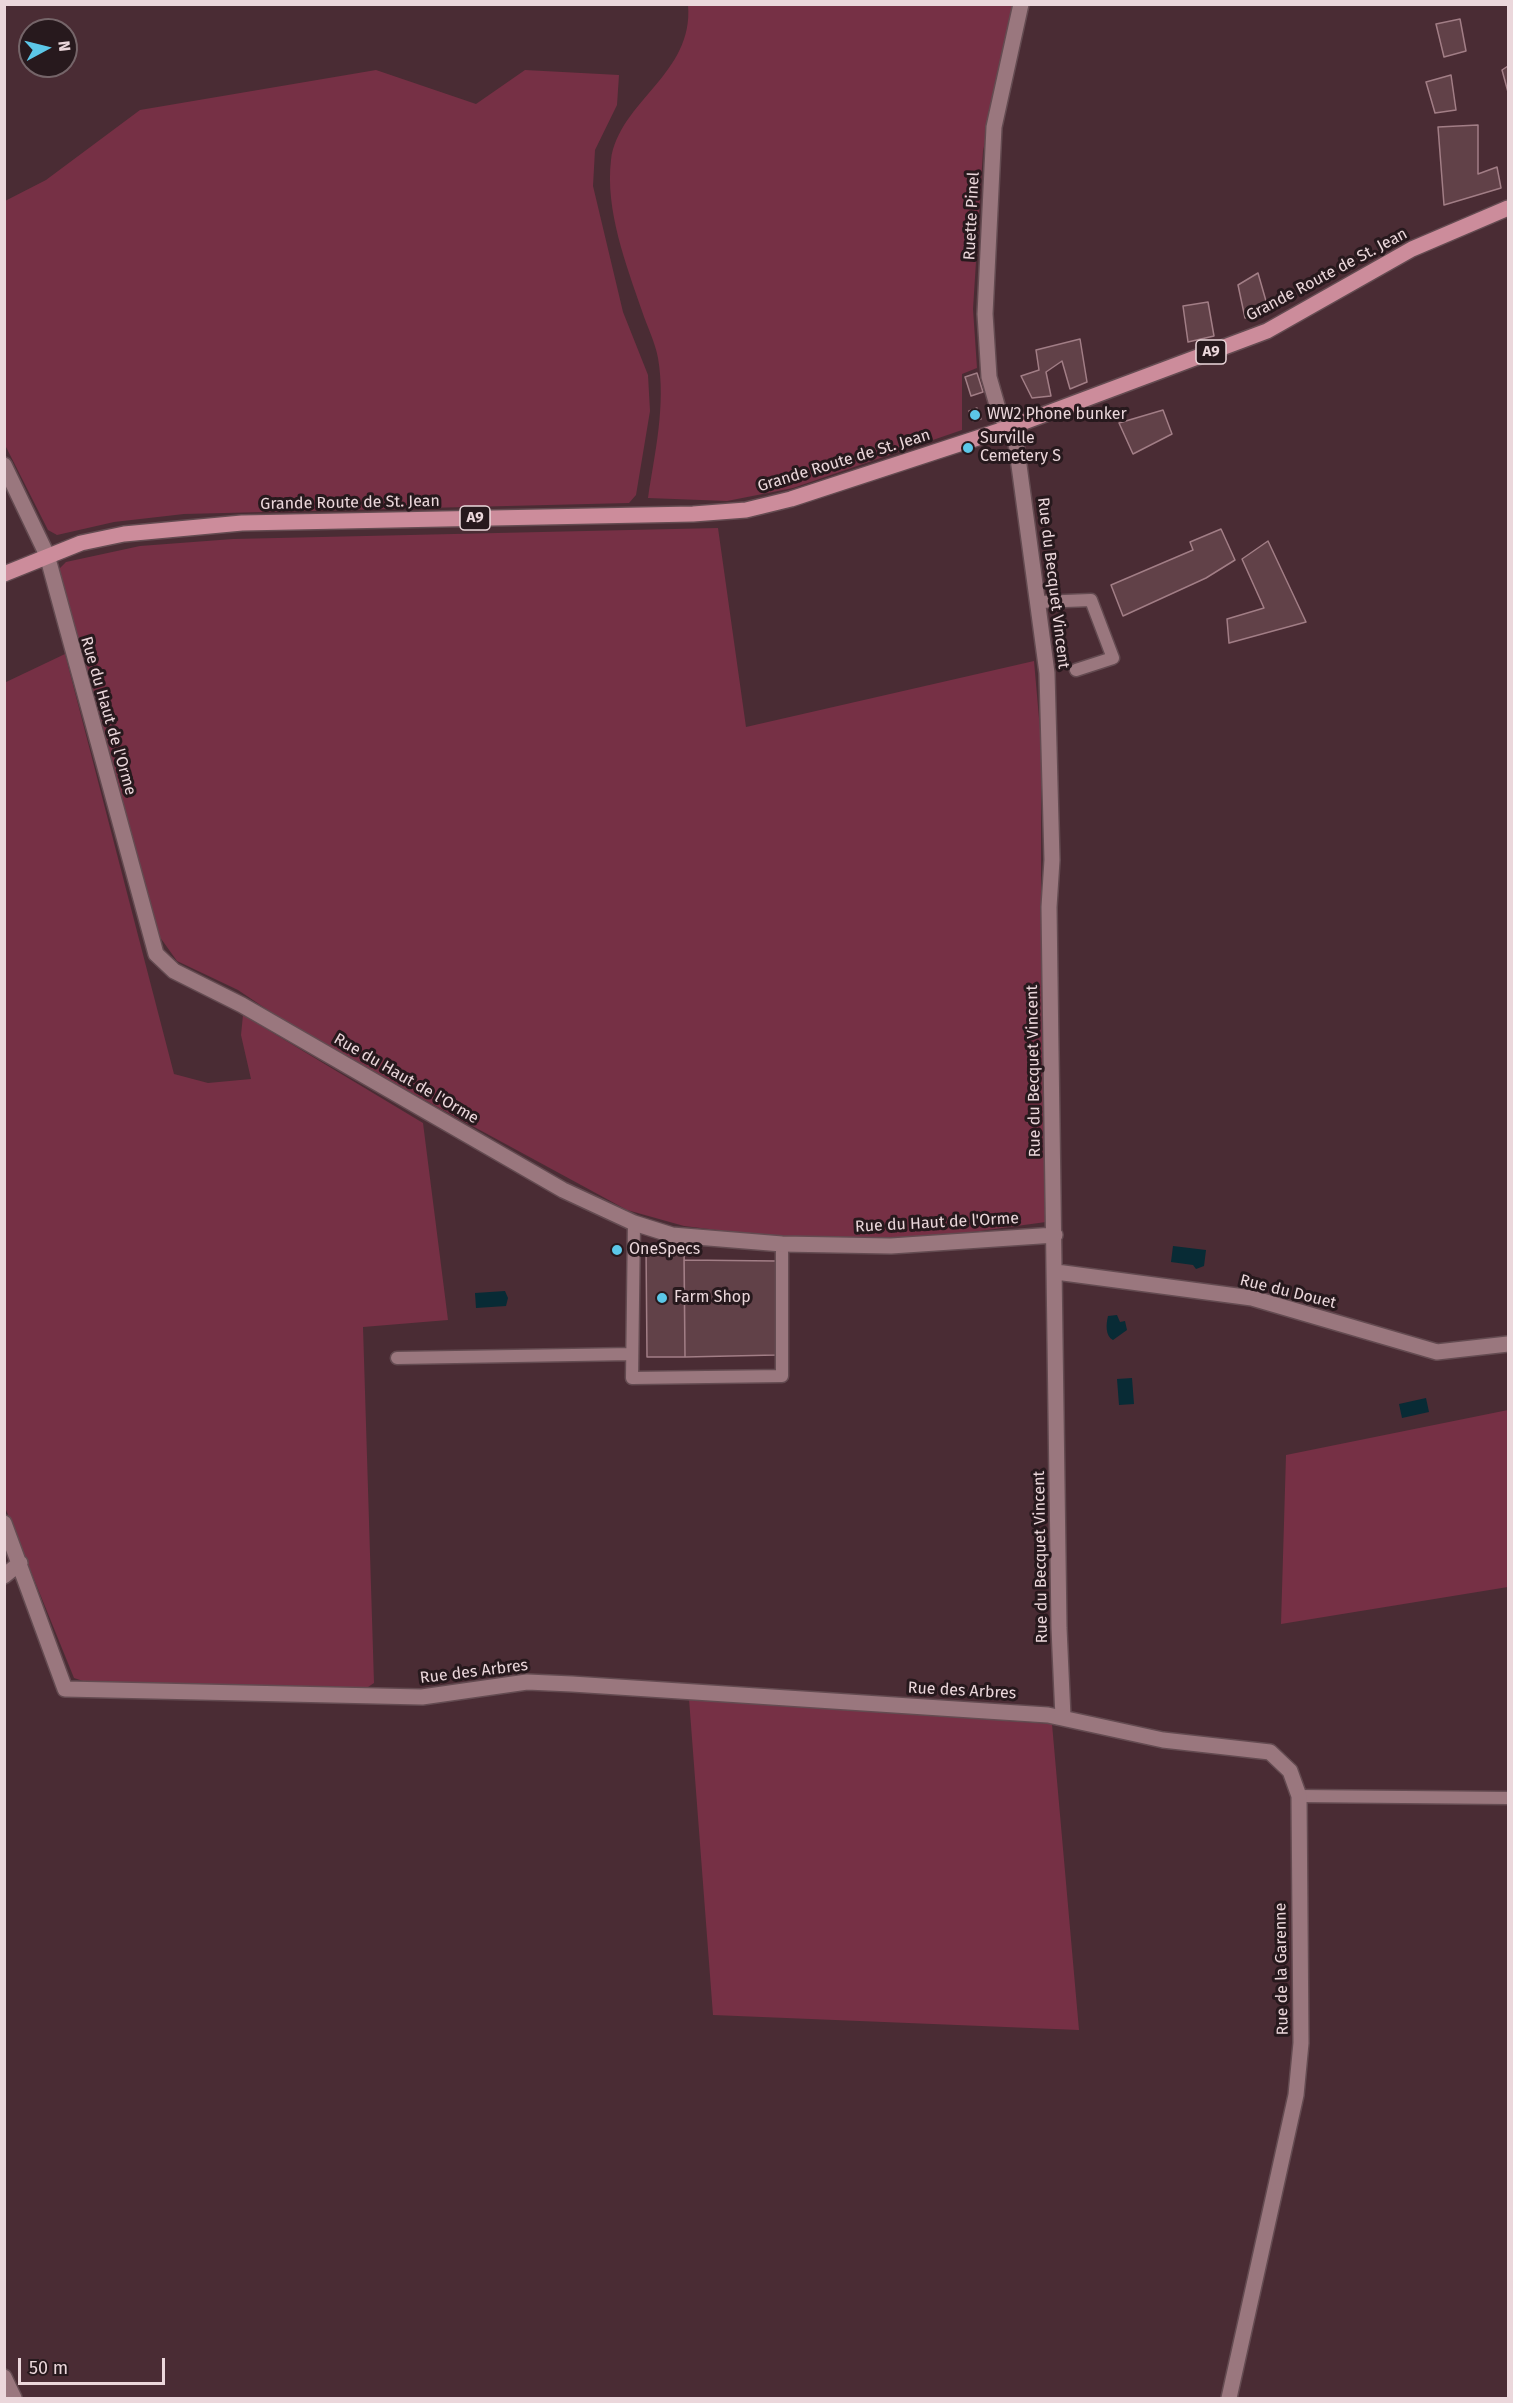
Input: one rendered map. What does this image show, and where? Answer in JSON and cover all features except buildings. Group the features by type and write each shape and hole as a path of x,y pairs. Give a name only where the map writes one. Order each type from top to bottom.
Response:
{"main road":[{"name":"Grande Route de St. Jean","path":"4,574 81,543 124,534 242,523 693,514 746,510 791,499 1008,428 1267,332 1412,249 1509,208"}],"street":[{"name":"Ruette Pinel","path":"1008,428 999,412 989,377 985,314 994,127 1021,4"},
{"name":"Rue du Becquet Vincent","path":"1008,428 1016,443 1047,673 1056,1235 1059,1628 1063,1717"},
{"name":"Rue du Haut de l'Orme","path":"4,465 47,555 156,954 174,971 242,1005 563,1190 634,1223 672,1235 782,1244 891,1246 1056,1235"},
{"name":"Rue du Douet","path":"1056,1272 1252,1298 1437,1352 1509,1344"},
{"name":"Rue des Arbres","path":"4,1523 65,1689 422,1697 527,1682 1063,1717"},
{"path":"4,1576 20,1563"},
{"name":"Rue de la Garenne","path":"1063,1717 1163,1740 1270,1752 1290,1771 1299,1796 1301,2043 1296,2095 1229,2398"},
{"path":"4,2377 14,2398"}],"lane":[{"path":"1039,602 1091,600 1113,658 1076,670"},
{"path":"634,1223 632,1378 782,1376 782,1244"},
{"path":"397,1358 632,1354"},
{"path":"1299,1796 1509,1798"}],"shaded area":[{"path":"688,5 1014,5 983,151 973,309 977,368 962,374 962,430 793,488 727,501 648,498 659,428 660,376 655,346 618,237 611,198 611,160 617,139 627,121 680,50 687,29"},
{"path":"376,70 476,104 525,70 619,75 617,105 595,150 593,186 623,312 648,375 650,411 636,495 629,503 184,514 114,522 57,535 48,530 5,445 5,201 46,180 140,110"},
{"path":"718,528 746,727 1034,661 1041,741 1041,970 1048,1199 1046,1222 921,1239 784,1238 684,1226 627,1210 305,1035 238,990 177,961 157,933 57,571 66,562 140,546 233,539"},
{"path":"65,654 174,1074 208,1083 251,1079 241,1035 243,1015 423,1123 448,1320 363,1327 374,1683 365,1689 86,1682 74,1678 4,1505 4,683"},
{"path":"1508,1410 1508,1587 1281,1624 1286,1455"},
{"path":"689,1699 1052,1724 1079,2030 713,2015"}],"water":[{"path":"1173,1246 1206,1250 1204,1266 1196,1269 1193,1265 1171,1262"},
{"path":"505,1291 508,1298 506,1306 476,1308 475,1293"},
{"path":"1117,1315 1120,1322 1125,1321 1127,1330 1113,1340 1107,1333 1107,1319 1108,1316"},
{"path":"1132,1378 1134,1404 1119,1405 1117,1379"},
{"path":"1426,1398 1429,1412 1402,1418 1399,1404"}],"place":[{"name":"WW2 Phone bunker","path":"975,415"},
{"name":"Surville Cemetery S","path":"968,448"},
{"name":"OneSpecs","path":"617,1250"},
{"name":"Farm Shop","path":"662,1298"}]}
